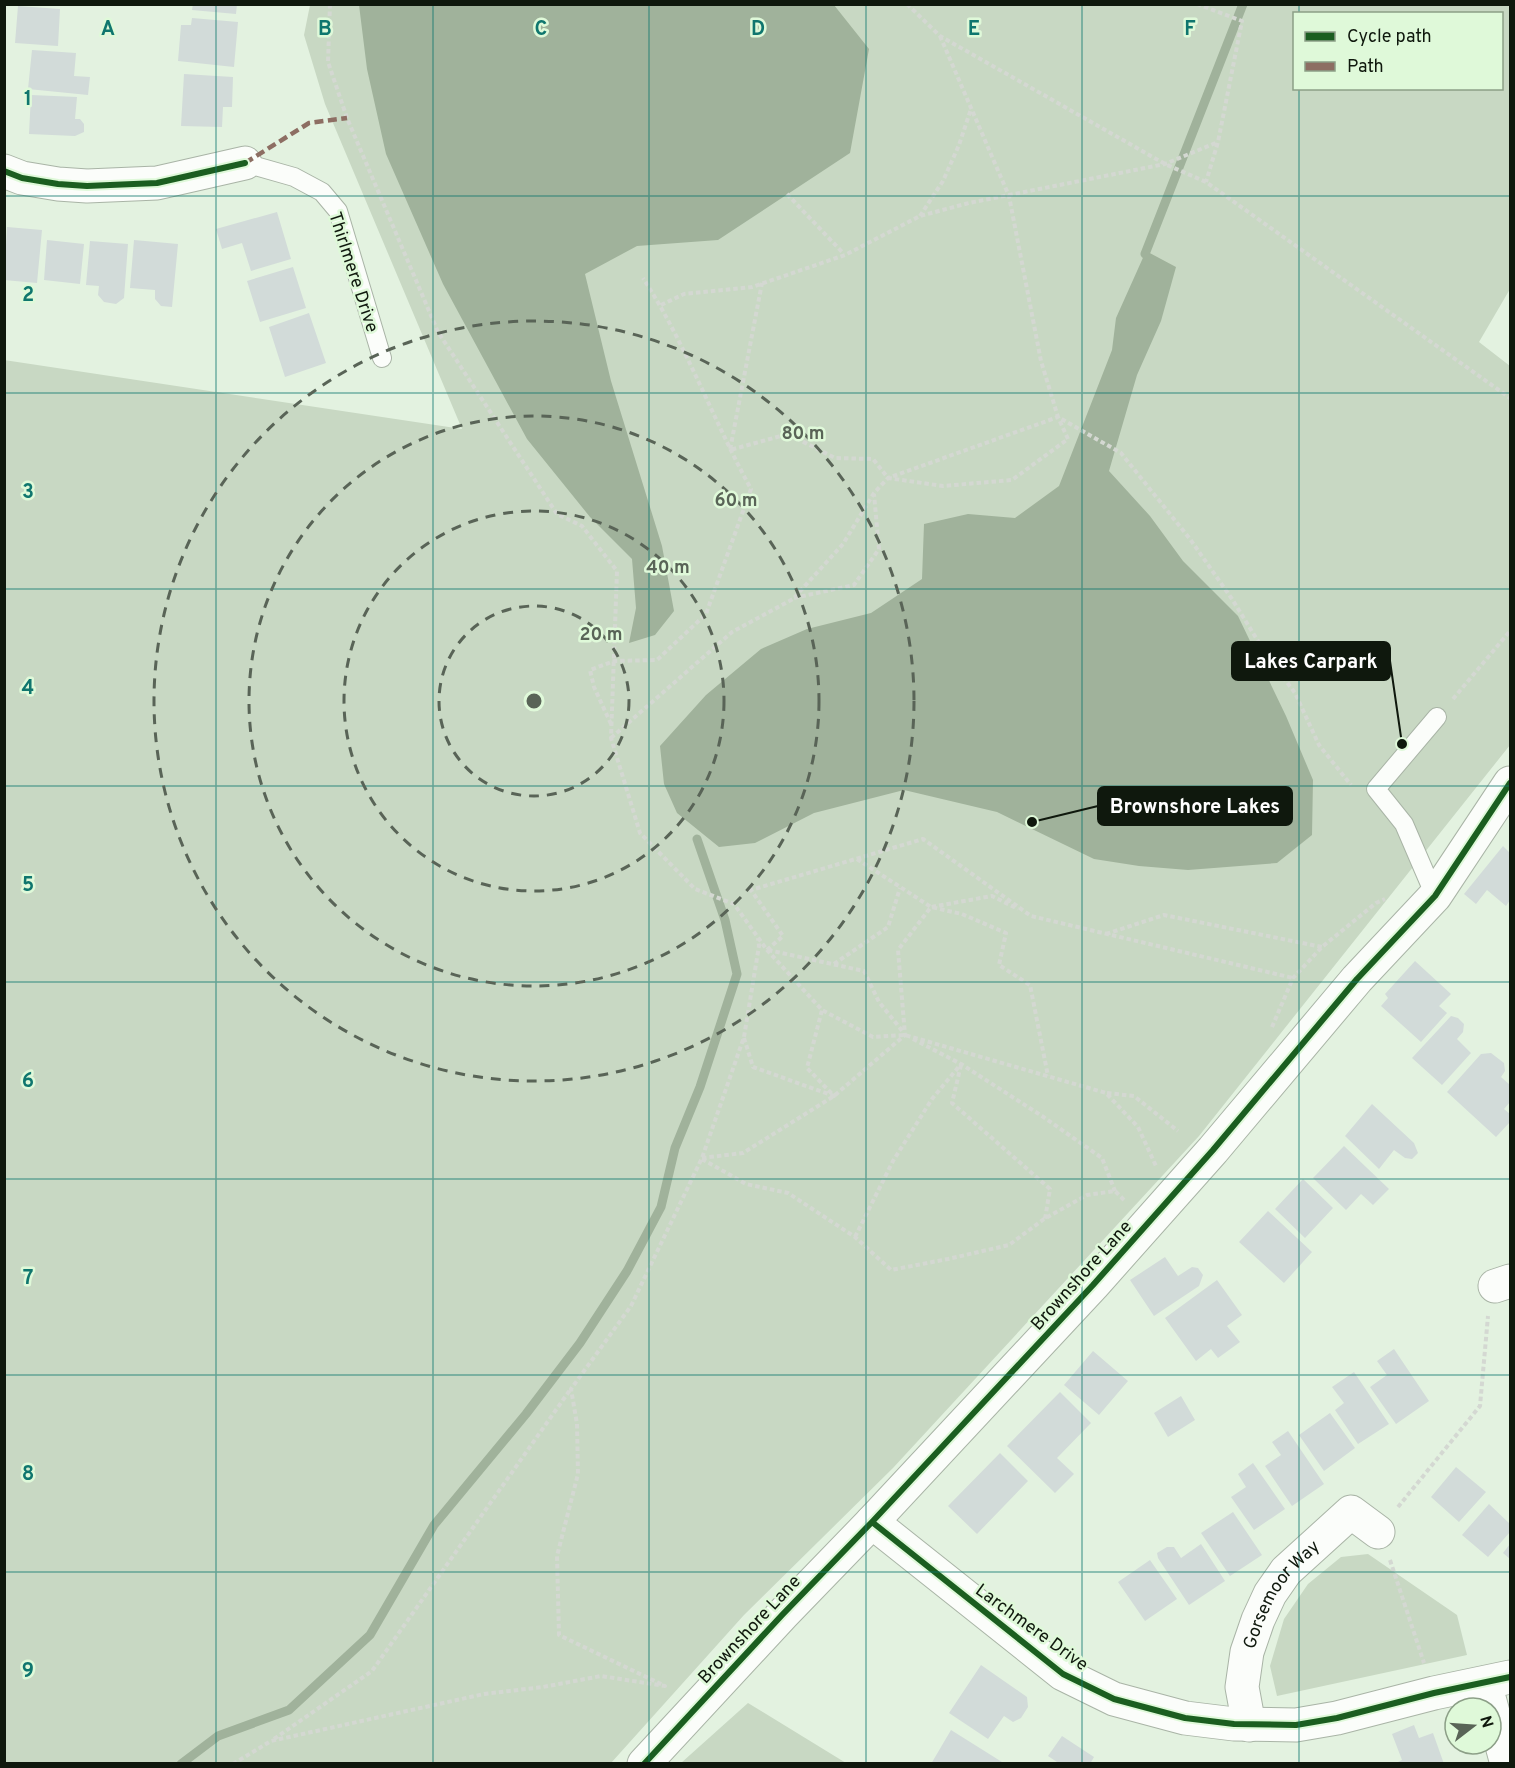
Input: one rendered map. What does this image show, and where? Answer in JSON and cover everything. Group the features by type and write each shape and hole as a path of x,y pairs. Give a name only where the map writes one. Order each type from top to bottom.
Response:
{"street":[{"name":"Thirlmere Drive","path":"4,171 22,178 87,186 157,183 245,163"},
{"name":"Brownshore Lane","path":"644,1764 1094,1286 1214,1150 1431,889 1510,783"},
{"name":"Gorsemoor Way","path":"1249,1725 1242,1687 1247,1652 1270,1594 1286,1571 1351,1512 1378,1532"},
{"name":"Larchmere Drive","path":"872,1522 1063,1674 1114,1699 1185,1718 1249,1725 1296,1725 1337,1718 1434,1693 1498,1680"},
{"path":"1498,1680 1507,1764"}],"lane":[{"name":"Thirlmere Drive","path":"245,163 294,177 322,192 338,211 382,358"},
{"path":"1431,889 1404,824 1376,789 1437,717"}],"path":[{"path":"330,4 328,62 347,118 438,332 557,514 582,526 617,571 611,738 640,833 695,889 734,904 767,950 822,1010 873,1037 905,1035 1107,1093 1134,1096 1178,1131"},
{"path":"906,4 940,36 1165,164 1206,182 1510,398"},
{"path":"1197,4 1242,21 1218,142 1206,182"},
{"path":"730,450 788,434 835,458 873,459 888,478 943,486 1012,480 1068,439 1041,361 1009,196 940,36"},
{"path":"920,216 943,182 971,109"},
{"path":"661,305 684,294 752,286 845,255 920,216 969,203 1165,164 1218,142"},
{"path":"787,194 845,255"},
{"path":"611,725 594,687 590,670 614,661 657,660 706,614 751,489 661,305 643,278"},
{"path":"730,450 762,283"},
{"path":"793,599 843,544 874,493 888,478 1059,417 1121,453 1190,539 1232,599 1266,654 1295,693 1318,745 1357,792"},
{"path":"611,738 732,632 793,599 854,585 879,549 874,493"},
{"path":"1437,717 1510,631"},
{"path":"767,950 783,936 751,890 923,839 1031,916"},
{"path":"857,858 931,907 962,914 1006,933 999,965 1030,985 1048,1076"},
{"path":"833,964 888,927 900,887"},
{"path":"1269,1032 1293,978 1322,947 1376,903 1431,889"},
{"path":"905,1035 898,950 931,907 992,896 1031,916 1293,978"},
{"path":"1105,934 1164,915 1322,947"},
{"path":"233,1764 271,1741 372,1671 631,1306 702,1158 744,1037 759,946 758,937"},
{"path":"767,950 864,971 879,1002 905,1035 961,1064 1102,1158 1115,1191 1131,1207"},
{"path":"822,1010 807,1068 834,1096"},
{"path":"702,1158 743,1153 834,1096 905,1035"},
{"path":"744,1037 753,1067 834,1096"},
{"path":"961,1064 952,1103 1050,1189 1044,1219"},
{"path":"855,1238 899,1152 932,1099 961,1064"},
{"path":"1107,1093 1138,1127 1157,1168 1163,1171"},
{"path":"702,1158 746,1185 788,1193 855,1238 891,1270 948,1260 1009,1245 1044,1219 1088,1196 1115,1191"},
{"path":"1434,1693 1399,1582 1378,1532 1480,1406 1488,1307 1503,1284"},
{"path":"271,1741 483,1694 543,1687 601,1676 665,1686 559,1635 557,1556 578,1474 577,1424 571,1389"}],"shaded area":[{"path":"310,5 1510,5 1510,289 1479,342 1510,366 1510,745 1199,1136 893,1468 744,1615 611,1763 5,1763 4,360 462,429 325,104 304,35"},
{"path":"359,5 834,5 869,49 850,153 718,240 637,246 585,274 611,381 662,546 674,611 655,635 629,643 636,608 632,559 590,517 527,439 443,284 386,154 367,69"},
{"path":"1146,251 1176,267 1161,321 1137,375 1109,471 1150,516 1183,561 1238,616 1286,716 1313,780 1312,835 1277,863 1188,870 1139,866 1094,859 997,812 904,790 814,813 755,843 719,847 677,813 664,784 660,746 706,695 761,649 807,629 871,613 922,579 924,524 968,514 1015,518 1059,486 1112,350 1116,318"},
{"path":"1368,1554 1457,1615 1467,1655 1277,1696 1270,1666 1284,1619 1308,1584 1341,1557"},
{"path":"748,1703 846,1763 681,1763"}],"building":[{"path":"193,4 237,4 236,14 192,10"},
{"path":"18,6 60,9 58,46 15,43"},
{"path":"192,18 238,22 234,67 178,61 181,25 191,25"},
{"path":"32,50 76,53 74,76 90,77 88,95 28,89"},
{"path":"184,74 233,77 232,107 223,107 222,127 181,126"},
{"path":"31,95 77,97 75,119 80,119 84,124 84,132 75,136 29,134"},
{"path":"277,212 291,259 251,271 242,243 222,249 216,229"},
{"path":"7,227 42,230 37,283 4,280"},
{"path":"47,240 84,244 80,284 44,280"},
{"path":"134,240 178,244 172,307 161,306 155,299 155,290 130,288"},
{"path":"90,241 128,244 124,298 116,304 104,302 98,295 99,286 86,285"},
{"path":"293,267 306,308 260,322 247,281"},
{"path":"309,313 326,363 285,377 269,327"},
{"path":"1503,846 1510,853 1510,900 1506,906 1487,890 1476,904 1464,894"},
{"path":"1415,961 1451,994 1439,1006 1447,1013 1421,1042 1381,1006 1388,998 1385,994"},
{"path":"1451,1016 1458,1018 1464,1024 1463,1032 1457,1039 1471,1053 1442,1085 1412,1058"},
{"path":"1491,1053 1504,1063 1505,1071 1501,1077 1510,1085 1510,1102 1504,1109 1510,1114 1510,1122 1496,1137 1447,1092 1481,1054"},
{"path":"1372,1104 1414,1143 1418,1153 1412,1159 1405,1158 1394,1150 1379,1169 1345,1136"},
{"path":"1344,1146 1389,1189 1373,1205 1361,1194 1346,1210 1313,1178"},
{"path":"1303,1179 1333,1208 1305,1238 1275,1209"},
{"path":"1268,1211 1312,1252 1284,1283 1239,1242"},
{"path":"1165,1257 1178,1276 1192,1267 1198,1268 1203,1275 1199,1286 1154,1316 1130,1280"},
{"path":"1217,1280 1242,1315 1227,1326 1240,1342 1218,1358 1211,1349 1196,1361 1165,1318"},
{"path":"1394,1349 1429,1401 1396,1424 1370,1387 1387,1375 1377,1361"},
{"path":"1093,1351 1128,1381 1099,1415 1064,1385"},
{"path":"1354,1372 1389,1424 1358,1444 1335,1410 1344,1403 1332,1387"},
{"path":"1060,1392 1091,1423 1057,1458 1074,1474 1055,1493 1007,1446"},
{"path":"1181,1396 1195,1420 1168,1437 1154,1413"},
{"path":"1330,1413 1355,1448 1324,1471 1299,1435"},
{"path":"1288,1431 1324,1484 1292,1506 1265,1466 1281,1455 1272,1442"},
{"path":"1000,1453 1028,1481 977,1534 948,1506"},
{"path":"1253,1463 1285,1509 1254,1530 1231,1497 1246,1487 1238,1474"},
{"path":"1456,1467 1486,1492 1459,1522 1431,1497"},
{"path":"1489,1504 1510,1524 1510,1532 1488,1557 1462,1535"},
{"path":"1233,1512 1262,1555 1230,1576 1201,1533"},
{"path":"1201,1544 1225,1581 1189,1605 1157,1553 1167,1547 1174,1547 1181,1558"},
{"path":"1510,1544 1510,1559 1503,1553"},
{"path":"1150,1560 1177,1599 1145,1621 1118,1582"},
{"path":"981,1665 1027,1697 1028,1707 1021,1718 1013,1722 1004,1716 988,1739 949,1713"},
{"path":"1414,1725 1419,1738 1433,1733 1444,1764 1394,1764 1402,1760 1392,1734"},
{"path":"951,1730 1002,1762 1001,1764 931,1764"},
{"path":"1062,1736 1094,1757 1090,1764 1056,1764 1057,1762 1048,1756"}],"waterway":[{"path":"1145,254 1243,4"},
{"path":"181,1764 218,1736 289,1710 370,1635 434,1525 526,1414 580,1343 627,1271 661,1207 675,1148 700,1087 737,974 725,920 697,839"}],"marked path":[{"path":"245,163 309,123 347,118"}],"cycle path":[{"path":"4,171 22,178 87,186 157,183 245,163"},
{"path":"644,1764 1093,1285 1213,1150 1357,979 1435,896 1510,783"},
{"path":"872,1522 1063,1674 1114,1699 1185,1718 1234,1724 1296,1725 1337,1718 1434,1693 1510,1677"}],"place":[{"name":"Lakes Carpark","path":"1402,744"},
{"name":"Brownshore Lakes","path":"1032,822"}]}
